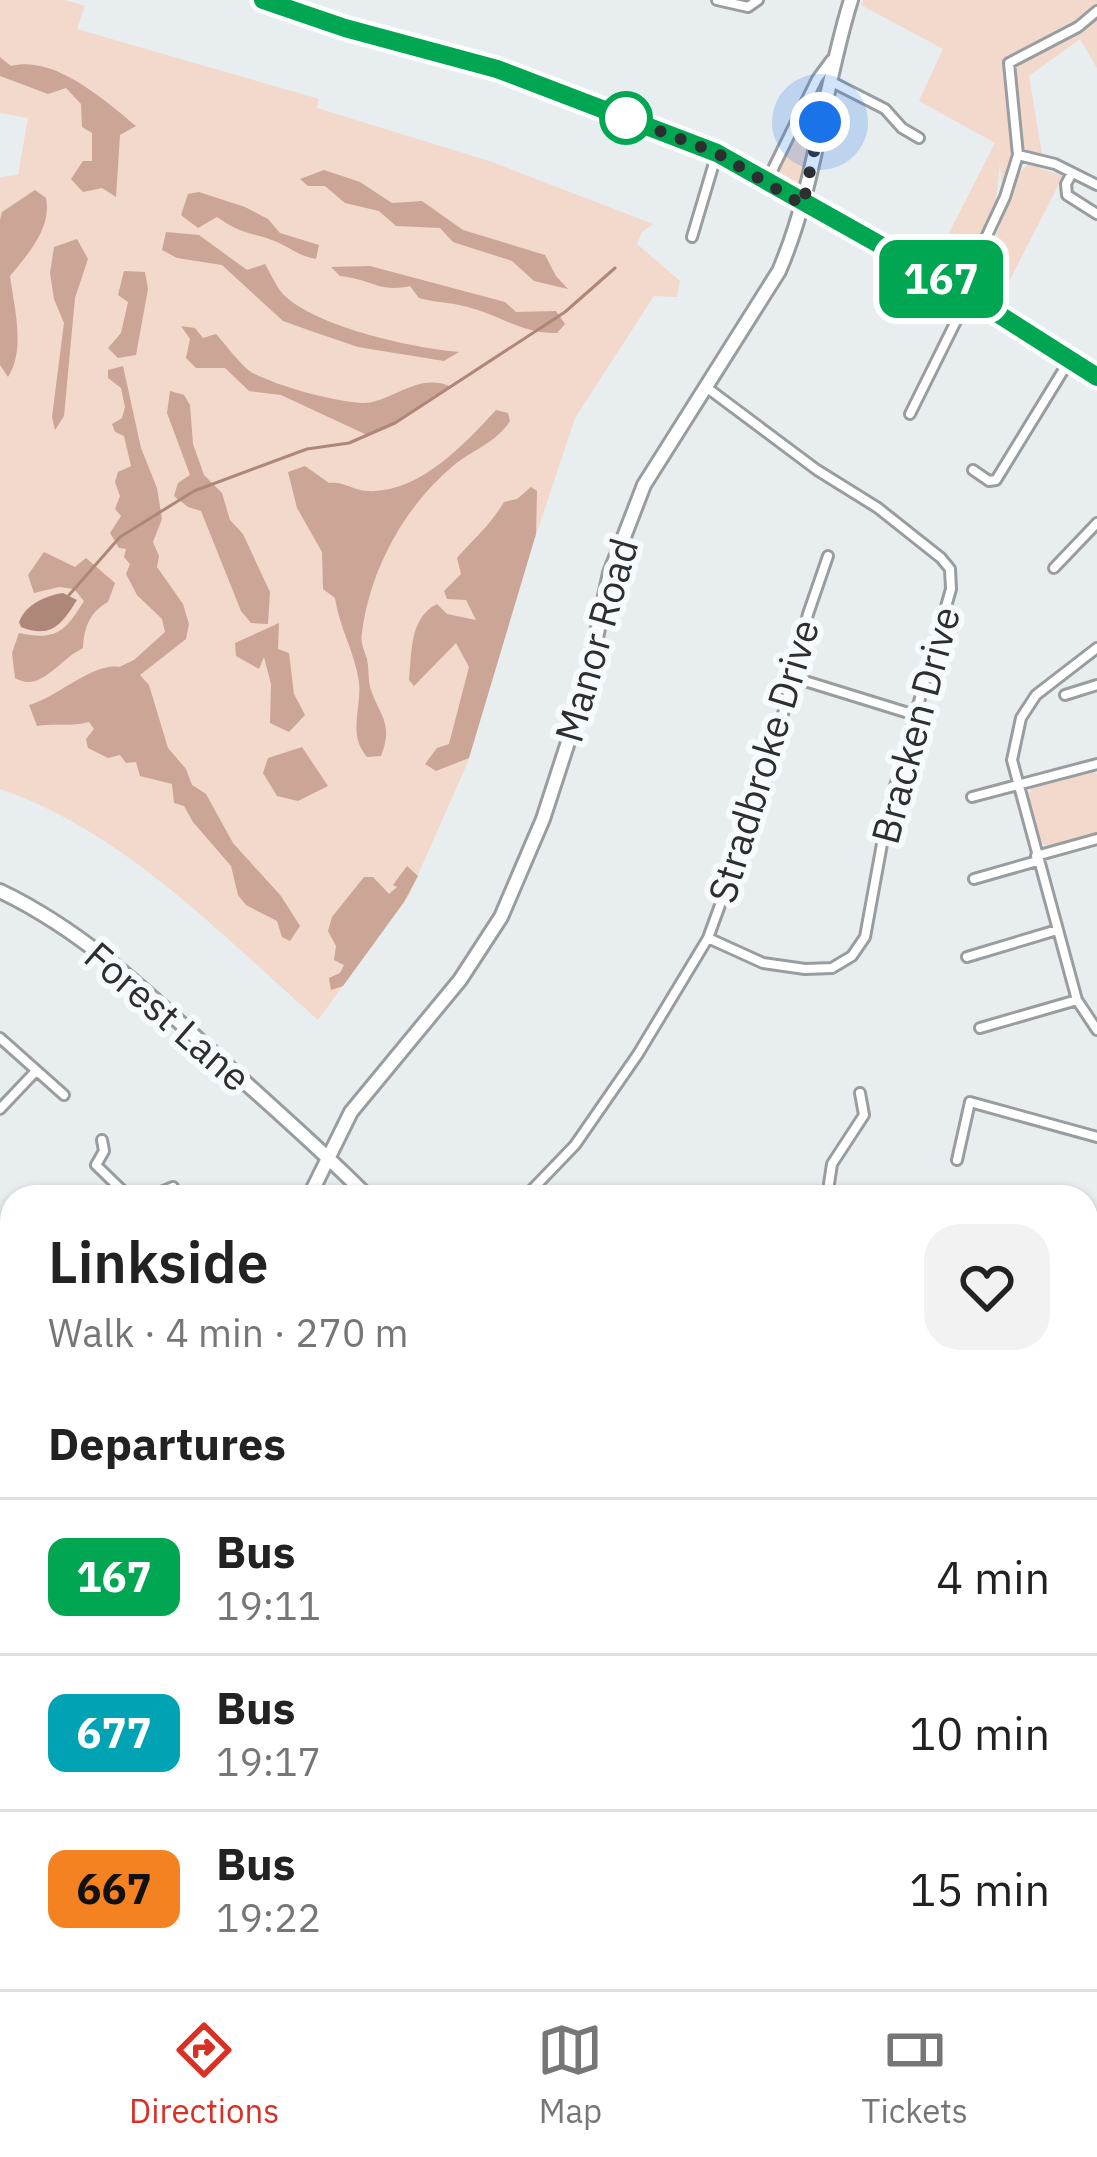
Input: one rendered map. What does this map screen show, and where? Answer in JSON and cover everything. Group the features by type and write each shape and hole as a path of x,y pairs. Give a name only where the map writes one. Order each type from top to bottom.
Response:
{"main road":[{"path":"263,0 497,69 717,153 965,293 1097,377"},
{"name":"Manor Road","path":"313,1185 351,1112 460,980 500,917 543,818 584,693 610,573 644,485 779,271 803,205 833,58 850,0"},
{"name":"Forest Lane","path":"0,891 62,925 106,957 356,1185"}],"street":[{"path":"309,16 316,0"},
{"path":"721,1 748,7 758,0"},
{"path":"910,414 965,293 1018,155 1009,63 1078,27 1097,11"},
{"name":"Manor Road","path":"767,180 817,79 833,58"},
{"path":"828,80 885,109 919,139"},
{"path":"692,236 717,153"},
{"path":"1018,155 1038,158 1097,185"},
{"path":"1072,173 1067,195 1097,214"},
{"path":"973,470 989,481 996,480 1070,360"},
{"name":"Bracken Drive","path":"706,387 878,508 950,569 951,589 887,811 865,937 851,956 832,968 805,969 763,963 708,938"},
{"path":"1054,568 1097,523"},
{"name":"Stradbroke Drive","path":"537,1185 575,1145 638,1054 708,938 768,774 828,556"},
{"path":"1096,651 1027,706 1013,740 1012,772 1077,1000 1097,1030"},
{"path":"793,677 915,715"},
{"path":"1065,695 1097,685"},
{"path":"972,797 1097,764"},
{"path":"974,879 1097,838"},
{"path":"967,957 1057,930"},
{"path":"980,1028 1077,1000"},
{"path":"0,1038 64,1095"},
{"path":"0,1108 37,1071"},
{"path":"829,1185 832,1164 864,1115 860,1093"},
{"path":"957,1160 970,1102 1097,1137"},
{"path":"102,1140 104,1151 96,1165 117,1185"}],"shaded area":[{"path":"0,0 65,0 85,6 77,29 319,99 317,108 489,161 653,224 637,244 680,281 677,297 654,296 575,418 467,764 409,895 318,1020 130,858 46,808 0,789 0,177 18,175 28,118 0,113"},
{"path":"863,0 1097,0 1097,68 1080,39 1029,76 1042,154 1010,161 1002,191 1000,163 996,200 967,269 959,276 931,268 995,143 919,101 943,49 861,5"},
{"path":"0,57 11,66 28,64 61,73 136,126 120,135 116,197 102,188 83,192 71,179 83,161 92,161 92,133 82,127 81,104 66,88 48,94 0,76"},
{"path":"826,70 802,187 792,190 771,179"},
{"path":"1028,164 1063,176 996,307 979,294 977,282 989,254 998,259 1000,255 999,245 990,252 1020,173"},
{"path":"324,170 360,182 392,203 422,201 463,230 545,255 568,289 534,281 512,261 453,242 440,228 396,226 379,211 345,203 325,186 308,186 300,179"},
{"path":"35,190 46,198 47,209 37,240 10,276 18,341 8,377 0,365 0,220 2,212"},
{"path":"199,192 245,207 268,219 280,233 319,245 316,259 217,217 198,228 181,215 188,194"},
{"path":"166,232 199,235 247,270 265,264 286,297 321,318 393,341 459,352 444,361 358,347 283,321 222,265 177,258 162,250"},
{"path":"77,239 88,259 75,298 64,416 55,430 52,417 64,323 50,273 54,247"},
{"path":"370,266 505,302 516,312 556,311 565,324 557,333 531,330 471,308 419,298 410,286 382,287 340,276 331,267"},
{"path":"124,271 145,272 148,289 136,355 118,358 108,348 121,333 128,302 118,295"},
{"path":"181,326 195,328 203,338 216,334 256,375 328,398 362,403 431,382 452,387 367,435 281,395 249,391 225,368 196,368 186,358 190,339"},
{"path":"123,366 141,448 157,488 162,519 153,542 159,556 157,567 183,604 189,624 186,639 140,675 149,685 168,748 186,769 192,785 206,794 233,843 281,896 300,926 290,941 282,937 277,921 246,905 238,895 231,866 184,806 174,803 172,784 140,776 136,762 126,763 120,755 108,758 88,748 86,739 94,729 89,722 37,726 29,705 98,670 134,660 165,632 162,619 137,595 126,574 130,564 124,557 126,549 119,548 110,533 121,516 115,509 120,496 115,482 118,472 131,466 124,436 112,424 122,418 125,407 121,388 108,378 108,370"},
{"path":"170,391 184,395 190,405 193,444 204,475 222,493 230,520 243,534 270,592 268,624 251,623 241,611 201,511 174,496 178,483 190,475 167,413"},
{"path":"496,410 508,413 510,421 504,429 435,482 405,520 381,563 362,640 370,687 386,735 381,756 367,757 356,730 359,682 354,661 335,598 323,589 322,552 297,508 288,472 305,466 329,483 367,491 404,485 439,465"},
{"path":"531,487 537,491 536,534 469,758 436,771 425,764 437,748 449,744 469,667 456,643 414,686 409,680 417,627 437,604 447,614 476,620 466,600 447,599 444,591 461,574 457,558 504,502 517,499"},
{"path":"44,552 75,567 86,558 115,583 108,602 89,621 83,648 41,679 24,682 15,678 12,653 19,633 58,632 84,601 74,589 34,593 28,575"},
{"path":"63,593 77,600 55,627 40,631 21,627 19,622 31,606"},
{"path":"279,623 278,649 289,653 294,694 305,715 289,732 270,723 271,684 264,657 259,669 236,656 235,643"},
{"path":"302,747 328,786 298,801 277,796 263,773 268,758"},
{"path":"1090,770 1097,774 1097,834 1049,847 1037,840 1026,799 1032,787"},
{"path":"407,866 418,876 404,902 343,986 331,990 329,978 344,965 334,960 336,946 328,931 332,917 364,877 373,877 389,894"}],"waterway":[{"path":"69,595 120,537 194,491 307,449 349,443 395,423 565,312 615,268"}],"bus line":[{"name":"167","path":"263,0 345,28 497,69 717,153 962,291 1097,377"}],"route":[{"path":"626,118 613,113 717,153 803,205 820,122"}]}
